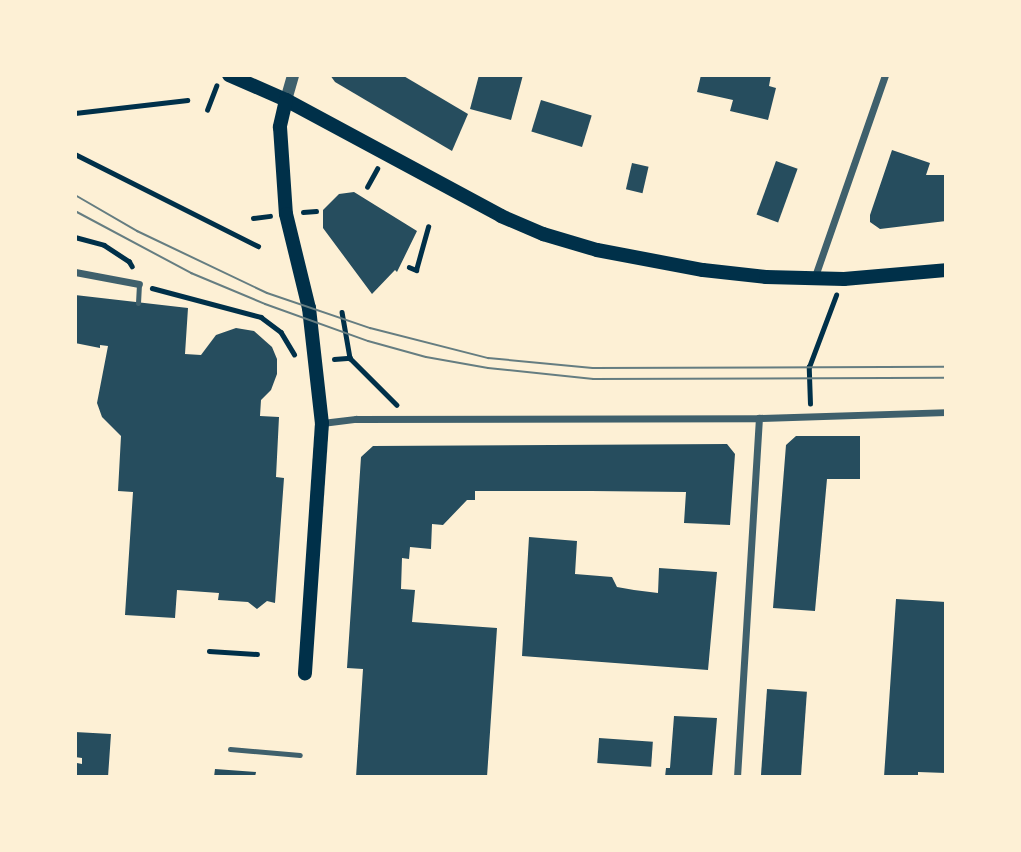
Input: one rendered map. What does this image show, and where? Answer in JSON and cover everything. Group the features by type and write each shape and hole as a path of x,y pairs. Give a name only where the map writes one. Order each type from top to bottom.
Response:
{"main road":[{"path":"229,75 286,100 501,216 543,234 597,250 703,270 814,279 946,270"},
{"path":"286,100 280,127 286,214 309,308 322,423 305,673"}],"street":[{"path":"286,100 293,75"},
{"path":"814,279 886,75"},
{"path":"75,272 139,284"},
{"path":"322,423 356,419 759,418 810,414 946,412"},
{"path":"737,777 759,418"}],"lane":[{"path":"138,303 139,284"},
{"path":"229,749 300,755"}],"path":[{"path":"207,110 220,75"},
{"path":"75,113 187,100"},
{"path":"75,154 258,246"},
{"path":"409,267 416,270 429,227"},
{"path":"75,237 104,245 130,261 139,284 261,317 281,332 297,359 350,358"},
{"path":"810,414 809,367 844,279"},
{"path":"342,312 350,358 413,420"},
{"path":"209,651 257,654"}],"building":[{"path":"330,75 402,75 468,114 452,151 335,82"},
{"path":"479,75 523,75 511,120 470,109"},
{"path":"701,75 771,75 769,86 776,88 768,120 730,111 733,100 697,92"},
{"path":"541,100 592,115 582,147 531,132"},
{"path":"892,150 930,163 926,175 946,175 946,221 880,229 870,222"},
{"path":"776,161 798,169 778,222 757,215"},
{"path":"632,163 649,167 642,193 626,189"},
{"path":"354,192 417,231 397,272 395,270 372,294 323,228 323,210 339,194"},
{"path":"75,295 188,308 185,354 201,355 216,335 236,328 254,331 272,347 277,359 277,374 271,390 261,400 260,416 279,417 276,477 284,478 275,603 267,601 257,609 248,602 218,600 219,593 177,590 175,618 125,615 133,492 118,491 121,436 102,417 97,403 108,346 100,345 100,348 75,343"},
{"path":"796,436 860,436 860,479 827,479 815,611 773,608 786,445"},
{"path":"727,444 735,454 730,525 684,523 686,492 591,491 475,491 475,500 467,500 443,525 432,524 431,549 410,547 409,559 402,558 401,589 415,590 412,622 497,628 487,777 356,777 363,669 347,668 361,457 373,446"},
{"path":"529,537 577,541 575,574 612,577 617,587 658,593 659,568 717,572 708,670 522,656"},
{"path":"896,599 946,602 946,773 918,772 918,777 884,777"},
{"path":"767,689 807,692 801,777 761,777"},
{"path":"674,716 717,718 712,777 665,777 666,768 670,768"},
{"path":"75,732 111,734 108,777 75,777 77,763 82,764 82,758 75,757"},
{"path":"599,738 653,742 651,767 597,763"},
{"path":"215,769 256,772 255,777 214,777"}],"tram line":[{"path":"75,195 137,231 267,293 370,328 488,358 593,368 946,367"},
{"path":"75,211 191,273 265,304 368,341 426,357 488,368 593,379 946,378"}]}
